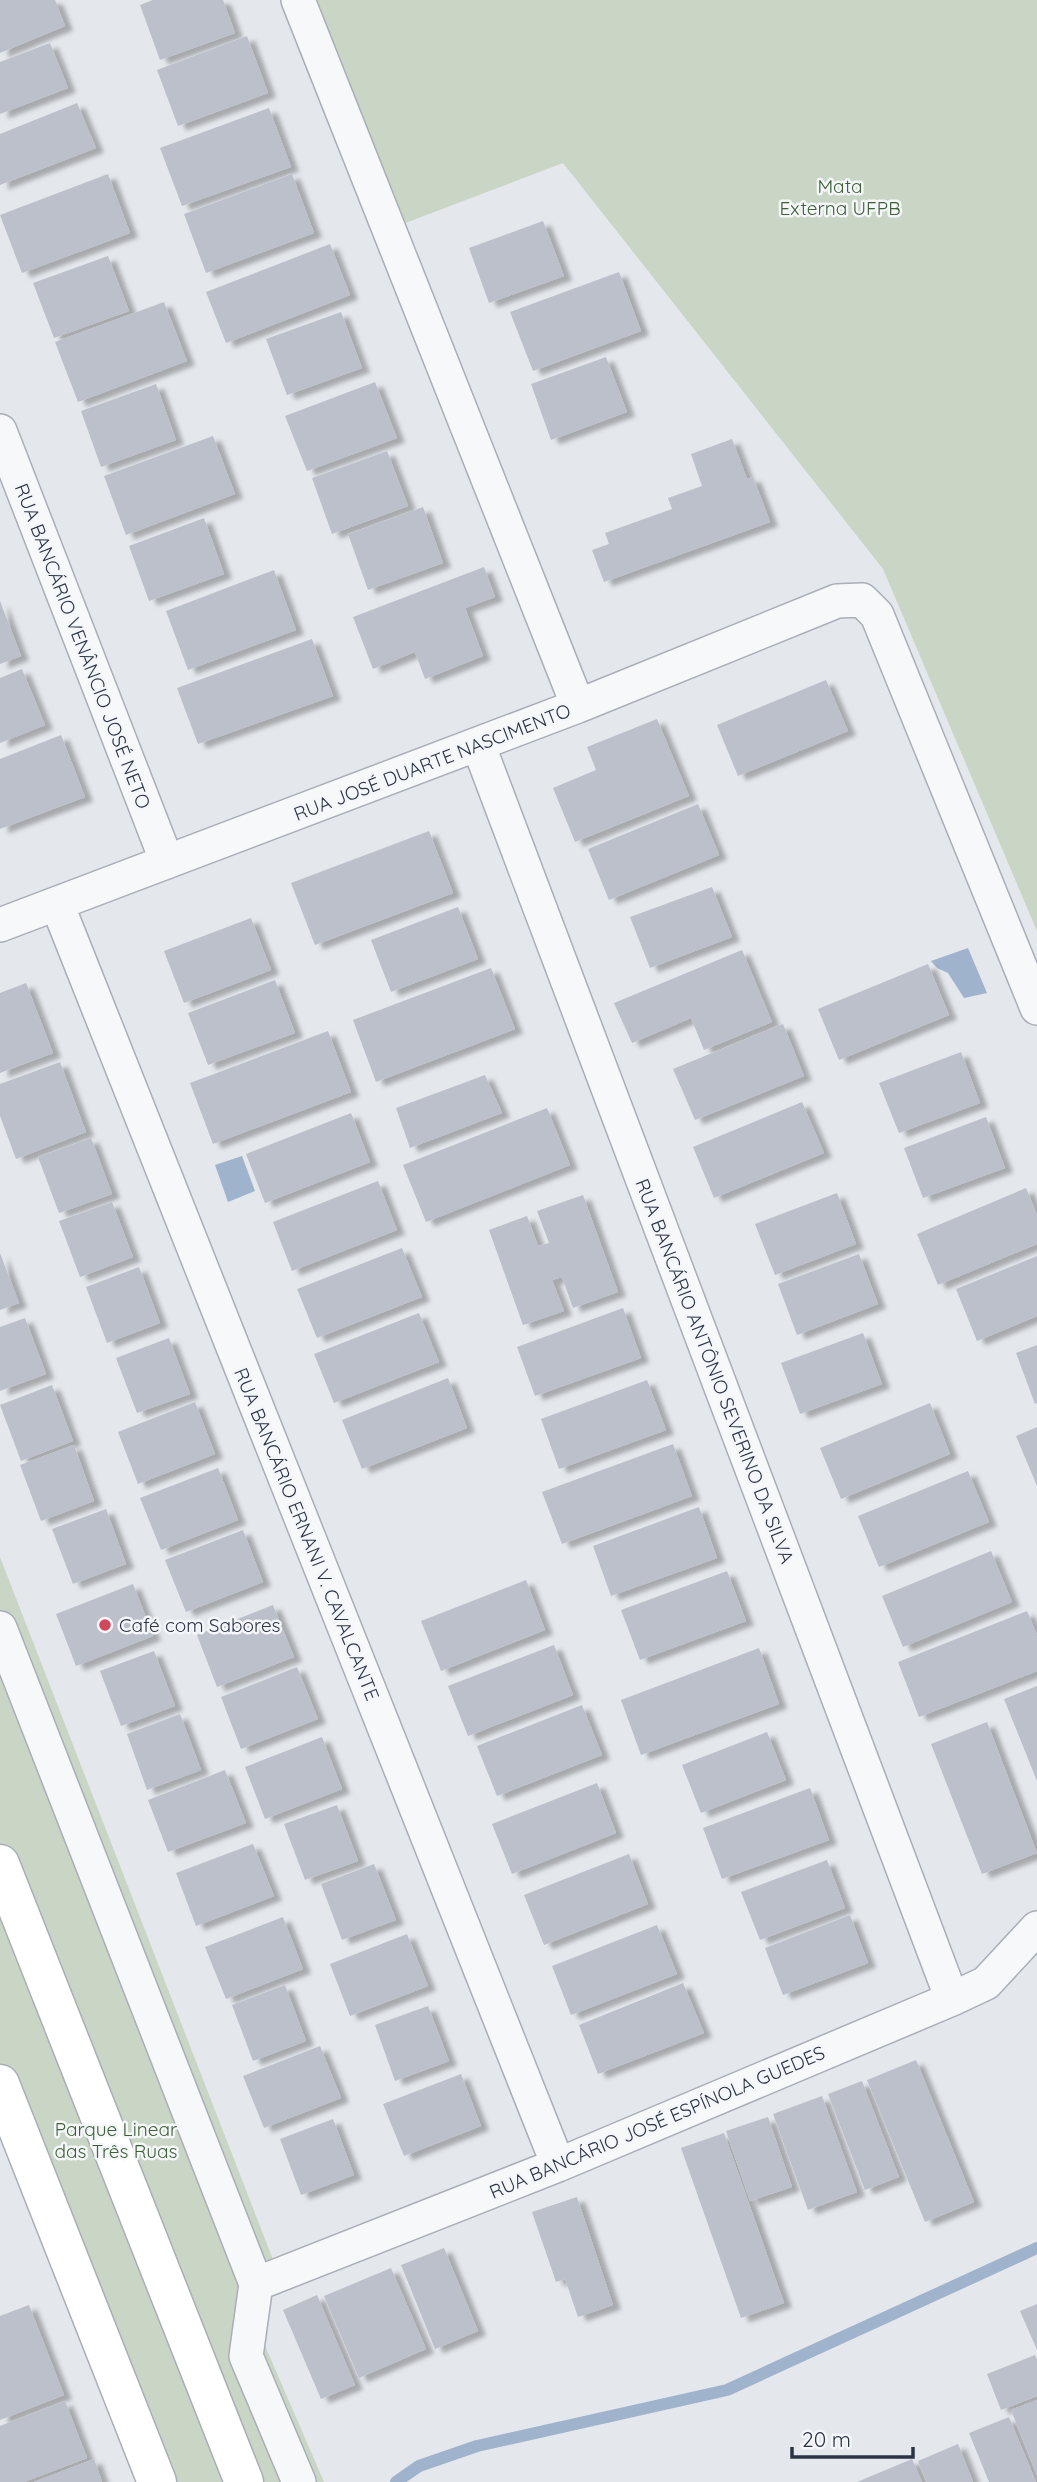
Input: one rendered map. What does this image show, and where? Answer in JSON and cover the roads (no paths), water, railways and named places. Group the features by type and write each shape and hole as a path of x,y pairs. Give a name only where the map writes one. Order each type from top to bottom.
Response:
{"main road":[{"path":"0,1864 244,2482"},
{"path":"0,2084 157,2482"}],"street":[{"path":"298,0 578,706"},
{"name":"RUA BANCÁRIO VENÂNCIO JOSÉ NETO","path":"0,431 167,862"},
{"name":"RUA JOSÉ DUARTE NASCIMENTO","path":"0,925 578,706 837,601 862,600 877,615 1037,1008"},
{"name":"RUA BANCÁRIO ANTÔNIO SEVERINO DA SILVA","path":"478,744 952,1999"},
{"name":"RUA BANCÁRIO ERNANI V. CAVALCANTE","path":"57,904 558,2165"},
{"path":"0,1628 256,2284 246,2356 299,2482"},
{"name":"RUA BANCÁRIO JOSÉ ESPÍNOLA GUEDES","path":"256,2284 558,2165 952,1999 986,1983 1037,1928"}],"water":[{"path":"968,948 987,993 964,998 948,973 937,968 931,961"},
{"path":"242,1156 255,1191 228,1202 215,1165"}],"waterway":[{"path":"396,2482 419,2466 477,2446 727,2390 1037,2248"}],"place":[{"name":"Café com Sabores","path":"105,1625"}],"park label":[{"name":"Mata Externa UFPB","path":"840,197"},
{"name":"Parque Linear das Três Ruas","path":"116,2140"}]}
